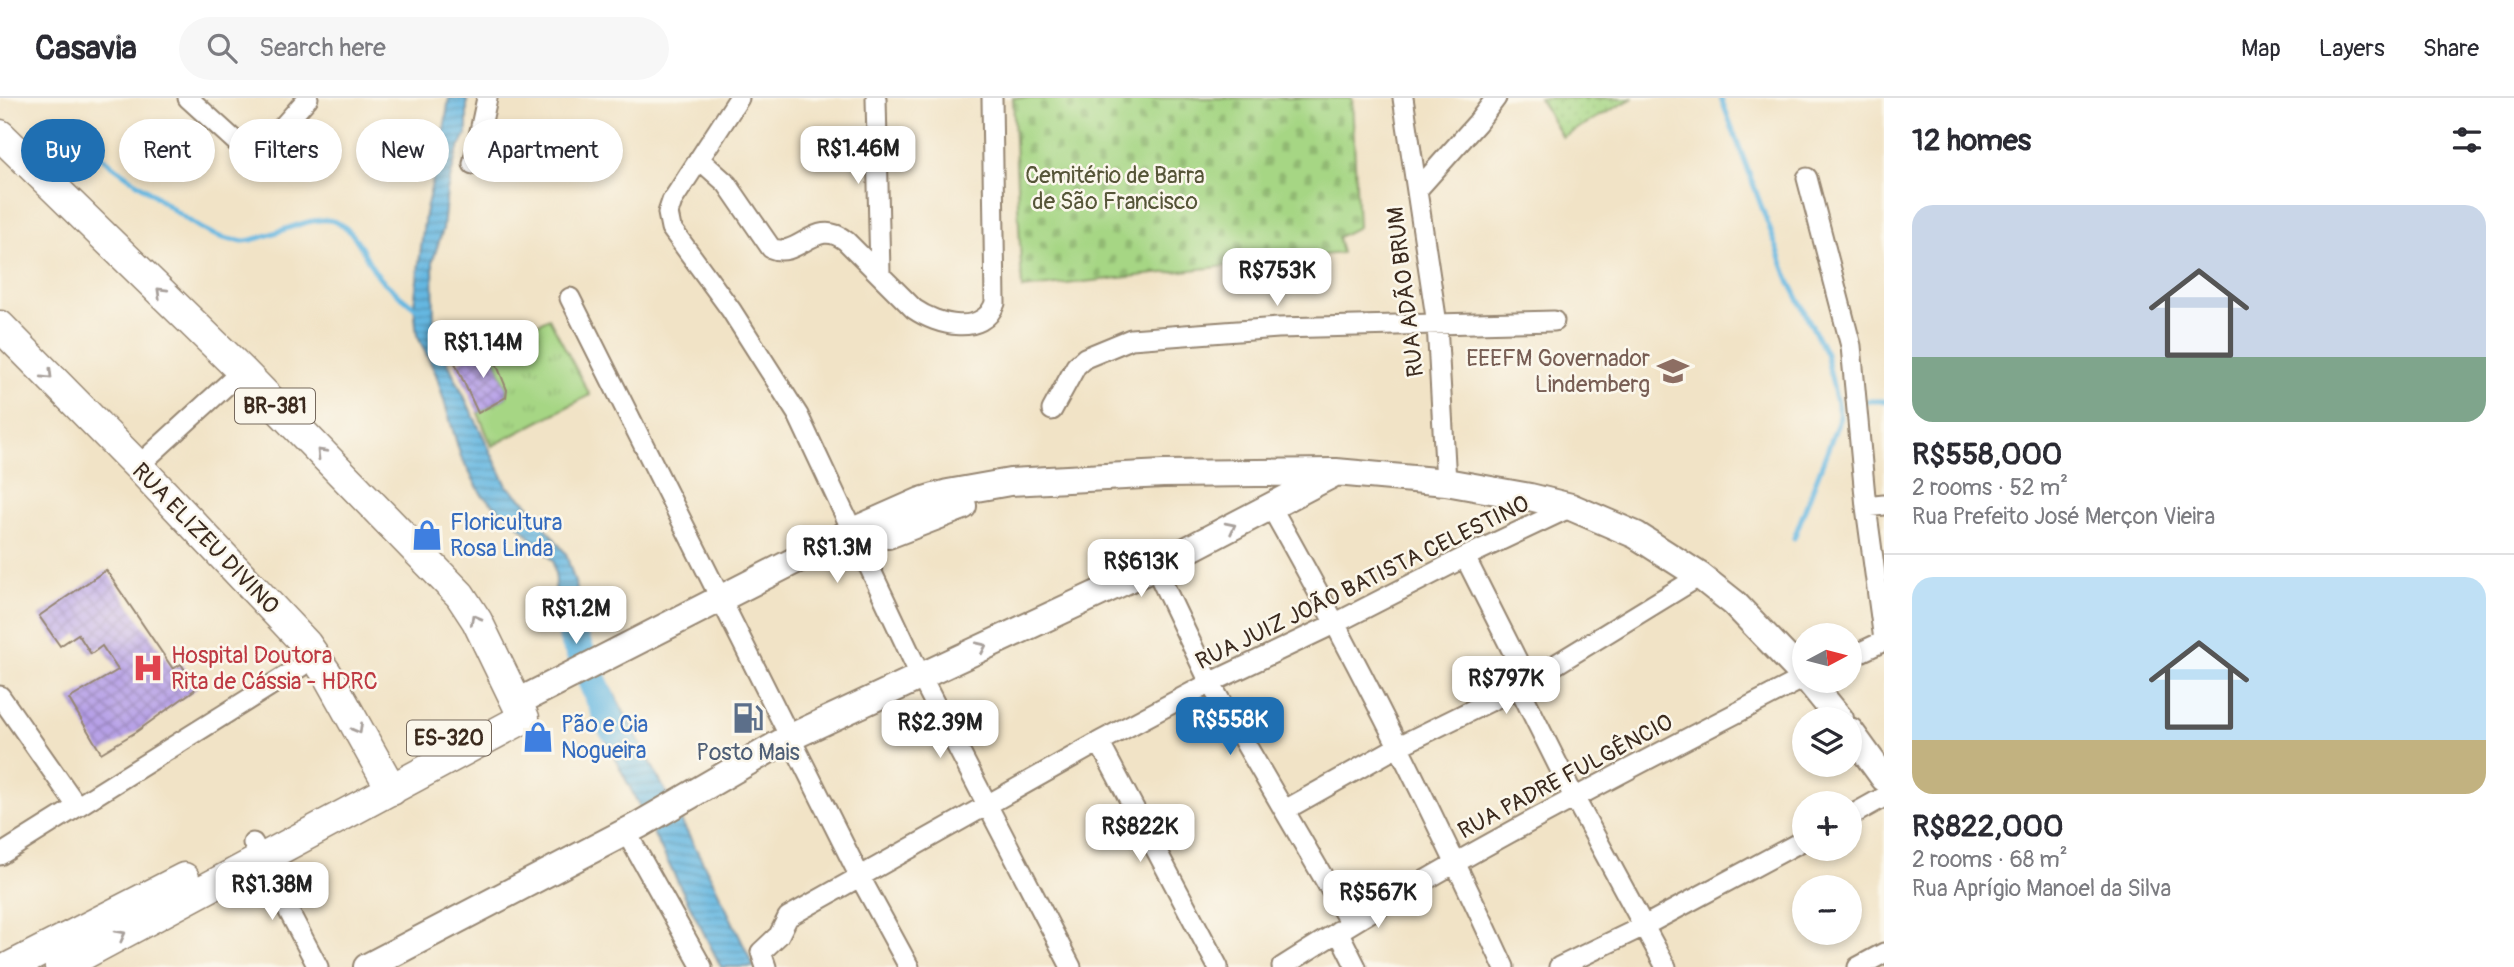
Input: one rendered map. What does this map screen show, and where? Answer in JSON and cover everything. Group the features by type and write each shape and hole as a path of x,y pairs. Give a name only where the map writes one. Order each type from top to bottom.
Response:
{"main road":[{"name":"BR-381","path":"0,135 242,371 460,595 477,621 520,710"},
{"name":"RUA ELIZEU DIVINO","path":"0,326 138,466 316,657 387,782"},
{"name":"ES-320","path":"10,967 58,962 257,851 520,710 856,539 1049,481 1163,474 1336,472 1446,482 1571,507 1636,535 1700,576 1734,603 1792,663"},
{"path":"367,967 633,829 789,738 1155,567 1336,472"},
{"name":"ES-320","path":"1818,693 1830,707"},
{"path":"1862,748 1884,778"}],"street":[{"path":"188,98 243,148 258,151 263,149 308,98"},
{"path":"483,119 487,98"},
{"path":"739,98 669,206 671,228 731,310 798,415 920,675 1071,967"},
{"path":"876,98 880,273"},
{"path":"699,159 727,184 771,248 786,250 818,234 834,234 846,241 914,309 933,320 958,324 981,321 992,312 995,303 992,98"},
{"name":"RUA ADÃO BRUM","path":"1403,98 1437,324 1446,482"},
{"path":"1418,189 1496,98"},
{"path":"1807,178 1849,328 1875,506 1884,641 1862,651"},
{"path":"570,298 789,738 909,967"},
{"path":"1052,410 1076,366 1086,358 1131,339 1278,328 1554,321"},
{"path":"138,466 242,371"},
{"path":"1271,507 1336,623 1399,746 1504,967"},
{"name":"RUA JUIZ JOÃO BATISTA CELESTINO","path":"766,967 761,952 779,935 786,918 1098,742 1210,683 1571,507"},
{"path":"1465,557 1574,797 1666,967"},
{"path":"1155,567 1210,683 1284,810 1344,927 1356,967"},
{"path":"1284,810 1399,746 1523,684 1700,576"},
{"path":"0,855 316,657"},
{"name":"RUA PADRE FULGÊNCIO","path":"1282,967 1455,861 1792,685"},
{"path":"0,696 77,807"},
{"path":"1098,742 1218,967"},
{"path":"1862,809 1884,797"},
{"path":"633,829 702,967"},
{"path":"1559,967 1644,926 1792,846"},
{"path":"257,851 318,967"},
{"path":"1858,967 1884,953"}],"green space":[{"name":"Cemitério de Barra de São Francisco","path":"1013,98 1352,98 1358,227 1338,237 1342,253 1022,289"},
{"path":"1539,98 1633,98 1562,137"},
{"path":"549,318 590,395 492,446 478,413 506,397 507,390 490,348"}],"water":[{"path":"449,98 467,98 463,141 457,152 447,191 443,229 433,260 434,326 448,363 507,486 528,504 566,554 577,589 572,609 585,635 570,642 553,608 556,580 553,561 521,527 482,495 461,457 436,374 417,335 414,305 425,214 432,182 449,182 449,119 446,119"},
{"path":"609,684 715,885 754,967 721,967 584,697"}],"building":[{"path":"490,348 507,390 506,397 478,413 455,363"},
{"path":"106,570 173,669 181,664 197,688 136,732 101,753 69,699 118,670 102,646 91,654 78,634 60,646 39,616"}],"waterway":[{"path":"1721,98 1790,283 1826,354 1840,417 1794,538"},
{"path":"105,159 181,216 205,231 230,240 253,239 303,223 326,220 336,222 351,233 381,279 418,310"},
{"path":"1867,401 1884,401"},
{"path":"568,601 573,636 613,728"}],"place":[{"name":"EEEFM Governador Lindemberg","path":"1673,371"},
{"name":"Floricultura Rosa Linda","path":"427,535"},
{"name":"Hospital Doutora Rita de Cássia - HDRC","path":"148,668"},
{"name":"Posto Mais","path":"748,718"},
{"name":"Pão e Cia Nogueira","path":"538,737"}]}
